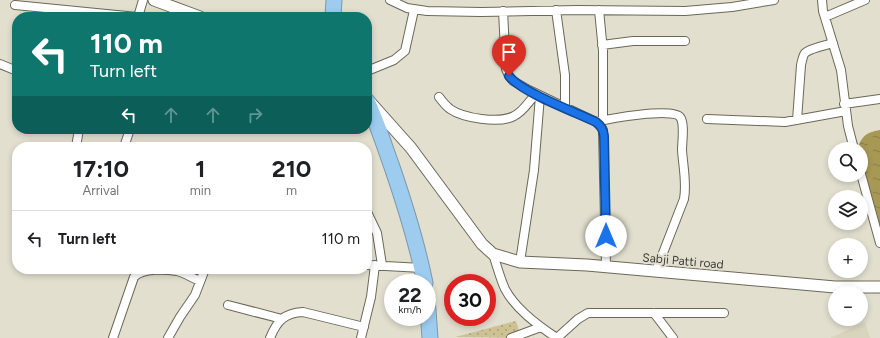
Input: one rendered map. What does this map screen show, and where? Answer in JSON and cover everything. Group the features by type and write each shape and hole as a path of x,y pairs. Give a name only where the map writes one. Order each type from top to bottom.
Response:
{"highway":[{"path":"334,0 334,12"},
{"path":"372,112 406,210 423,274"},
{"path":"429,326 430,338"}],"main road":[{"path":"159,1 187,12"},
{"name":"Sabji Patti road","path":"372,105 411,148 471,231 493,254 520,262 606,266 835,287 880,286"}],"street":[{"path":"139,12 143,0"},
{"path":"390,0 414,10 427,11 685,11 732,7 774,0"},
{"path":"822,0 825,17 841,70 845,108 852,142"},
{"path":"825,17 865,0"},
{"path":"15,5 86,12"},
{"path":"372,69 394,60 405,51 414,10"},
{"path":"556,10 565,75 565,107"},
{"path":"600,10 602,45 599,121 604,136 606,266"},
{"path":"503,11 506,69 513,81 538,95 599,121 669,113 677,114 680,117 682,122 685,191 684,199 656,271"},
{"path":"602,45 633,41 685,41"},
{"path":"797,120 803,56 806,52 834,43"},
{"path":"0,64 12,69"},
{"path":"439,97 455,112 481,119 507,119 518,114 538,95"},
{"path":"520,262 534,170 538,95"},
{"path":"707,118 784,122 880,99"},
{"path":"863,182 880,243"},
{"path":"361,338 375,265 377,233 372,222"},
{"path":"493,254 502,281 510,297 541,327 557,338 578,319 588,313 724,313"},
{"path":"375,265 422,268"},
{"path":"113,338 134,277 137,274"},
{"path":"184,274 200,281"},
{"path":"168,338 195,295 202,274"},
{"path":"228,305 282,319"},
{"path":"270,338 278,323 282,319 298,312 364,327"},
{"path":"654,313 673,338"},
{"path":"511,338 541,327"}],"shaded area":[{"path":"516,321 521,338 455,337"},
{"path":"856,326 866,326 870,338 830,338"}],"water":[{"path":"880,130 880,233 868,196 868,190 866,190 863,182 868,182 868,142 860,142 865,135"}],"route":[{"path":"509,76 513,81 529,90 600,125 604,136 606,236"}]}
